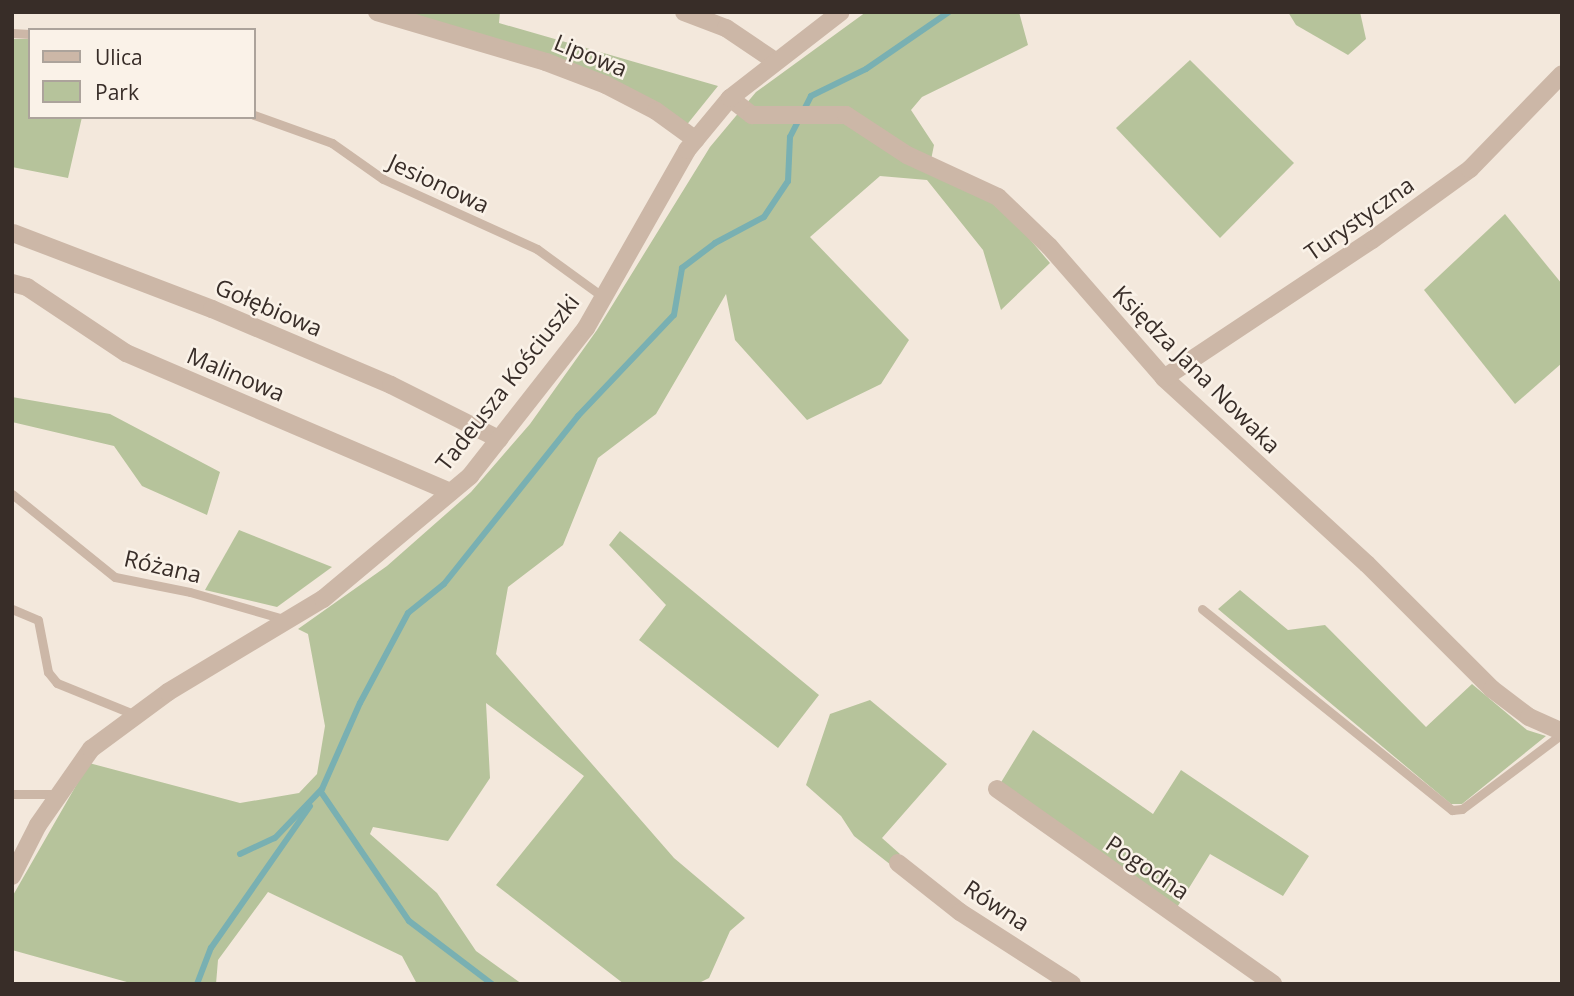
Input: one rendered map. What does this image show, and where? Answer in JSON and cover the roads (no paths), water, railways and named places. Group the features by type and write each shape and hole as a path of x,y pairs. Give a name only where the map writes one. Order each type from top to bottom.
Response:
{"street":[{"name":"Lipowa","path":"377,12 546,62 606,85 656,111 696,140"},
{"path":"684,12 726,28 775,61"},
{"name":"Tadeusza Kościuszki","path":"12,876 60,793 91,749 137,715 323,599 451,492 499,439 586,328 696,140 730,98 841,12"},
{"name":"Turystyczna","path":"1164,378 1470,169 1559,81"},
{"name":"Księdza Jana Nowaka","path":"730,98 752,115 846,115 906,156 998,197 1049,246 1164,378 1367,564 1492,690 1529,718 1562,733"},
{"name":"Gołębiowa","path":"13,233 212,309 391,385 499,439"},
{"name":"Malinowa","path":"12,283 27,287 126,353 451,492"},
{"name":"Pogodna","path":"997,789 1273,984"},
{"name":"Równa","path":"898,863 960,912 1072,984"}],"lane":[{"name":"Jesionowa","path":"256,116 332,143 383,179 537,249 603,297"},
{"name":"Różana","path":"12,494 115,577 190,592 288,621"},
{"path":"12,609 37,620 48,672 57,683 137,715"},
{"path":"1202,609 1451,810 1462,809 1562,733"},
{"path":"12,794 60,793"}],"waterway":[{"path":"240,854 275,838 322,789 360,703 408,613 444,584 578,416 674,315 682,268 715,243 764,217 788,181 790,137 811,96 866,69 949,12"},
{"path":"321,792 409,921 492,984"},
{"path":"197,984 211,948 310,806"}]}
